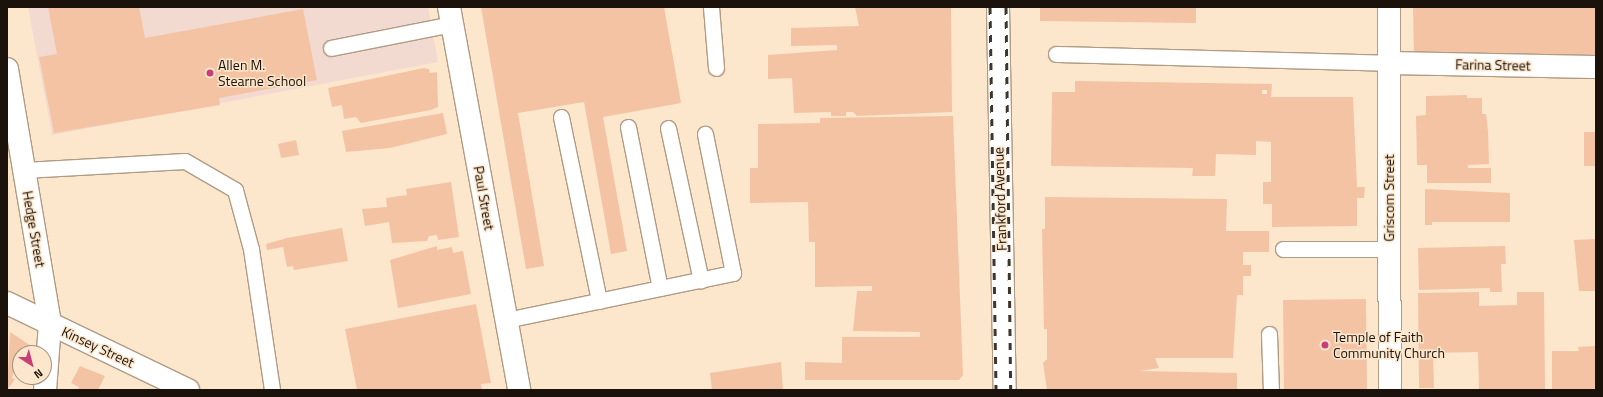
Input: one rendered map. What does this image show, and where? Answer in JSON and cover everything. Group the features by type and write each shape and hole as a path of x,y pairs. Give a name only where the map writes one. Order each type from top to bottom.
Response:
{"street":[{"name":"Frankford Avenue","path":"998,7 1005,390"},
{"name":"Griscom Street","path":"1389,7 1390,390"},
{"name":"Paul Street","path":"450,16 519,390"},
{"name":"Farina Street","path":"1389,63 1596,67"},
{"name":"Hedge Street","path":"7,69 50,324 45,390"},
{"name":"Kinsey Street","path":"7,303 188,390"}],"lane":[{"path":"711,7 716,68"},
{"path":"331,48 450,16"},
{"path":"1056,54 1389,63"},
{"path":"561,117 599,301"},
{"path":"628,127 660,288"},
{"path":"668,128 701,280"},
{"path":"506,320 734,273 705,134"},
{"path":"24,170 185,161 235,190 251,249 272,390"},
{"path":"1283,249 1389,249"},
{"path":"1270,334 1271,390"}],"shaded area":[{"name":"Allen M. Stearne School","path":"28,7 428,7 438,62 52,135"}],"building":[{"name":"Allen M. Stearne School","path":"48,7 139,7 145,38 303,9 317,80 219,98 220,105 54,133 39,57 57,54"},
{"path":"481,7 664,7 681,103 603,117 627,251 611,254 584,102 518,113 544,266 526,269"},
{"path":"855,7 951,7 952,112 857,116 853,112 846,112 846,116 831,116 831,112 794,113 792,78 768,79 768,55 837,50 837,45 791,46 791,28 859,26"},
{"path":"1040,7 1196,7 1196,23 1040,21"},
{"path":"1413,7 1596,7 1596,60 1414,58"},
{"path":"424,68 429,69 430,73 437,72 438,107 431,110 361,123 356,117 344,119 342,105 332,107 328,88"},
{"path":"1075,81 1272,84 1271,97 1353,97 1357,187 1365,187 1364,198 1357,198 1357,226 1272,227 1272,204 1263,204 1263,182 1271,182 1271,142 1256,141 1256,155 1216,154 1215,176 1192,176 1193,168 1051,166 1052,92 1075,92","holes":["1262,90 1267,90 1267,94 1262,94"]},
{"path":"1467,95 1467,98 1482,98 1482,114 1486,114 1488,131 1489,164 1468,165 1468,168 1491,168 1491,183 1427,183 1427,165 1417,165 1416,116 1426,115 1426,96"},
{"path":"443,113 447,134 390,148 346,152 342,131"},
{"path":"953,116 963,375 959,380 805,380 805,362 842,363 842,337 920,337 920,332 853,331 857,291 872,291 872,286 815,287 815,242 809,242 808,202 750,203 750,168 758,168 758,124 820,123 820,118"},
{"path":"1584,132 1595,132 1595,166 1584,166"},
{"path":"296,140 299,155 281,158 278,144"},
{"path":"451,182 459,237 438,240 437,235 429,236 427,241 392,243 389,222 365,226 362,209 387,207 386,198 407,195 406,189"},
{"path":"1425,189 1510,193 1510,222 1432,222 1432,225 1425,225"},
{"path":"1045,197 1227,199 1226,231 1269,231 1269,252 1243,252 1243,265 1251,265 1251,276 1243,276 1243,295 1237,295 1233,358 1155,358 1159,368 1140,371 1237,373 1237,390 1047,390 1043,363 1047,359 1047,329 1044,329 1042,229 1045,229"},
{"path":"342,228 348,261 294,270 293,266 287,267 283,247 267,250 266,244 287,238"},
{"path":"1596,239 1596,291 1579,291 1574,240"},
{"path":"437,246 437,250 452,247 453,253 463,251 471,294 398,308 390,260"},
{"path":"1505,246 1506,264 1501,264 1502,292 1490,292 1490,288 1419,290 1418,248"},
{"path":"1479,292 1479,306 1517,305 1517,292 1544,292 1545,390 1479,390 1478,352 1433,353 1434,388 1419,388 1418,293"},
{"name":"Temple of Faith Community Church","path":"1366,299 1367,390 1284,390 1283,300"},
{"path":"476,304 491,383 481,384 482,390 357,390 345,329"},
{"path":"10,332 30,345 12,345 12,383 7,390"},
{"path":"1596,346 1596,390 1552,390 1552,351 1579,351 1578,347"},
{"path":"781,362 783,390 712,390 710,373"},
{"path":"80,366 105,376 98,390 78,390 79,387 71,383"}],"railway":[{"path":"990,7 996,390"},
{"path":"1006,7 1011,390"}],"place":[{"name":"Allen M. Stearne School","path":"210,73"},
{"name":"Temple of Faith Community Church","path":"1325,345"}]}
